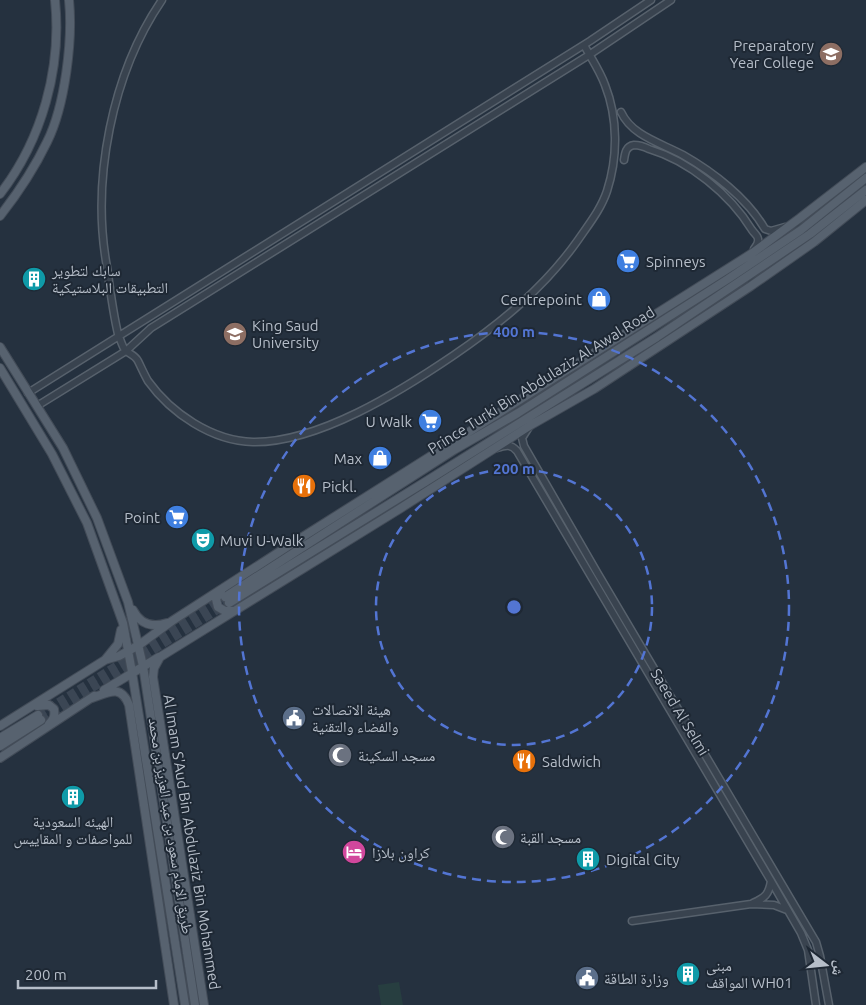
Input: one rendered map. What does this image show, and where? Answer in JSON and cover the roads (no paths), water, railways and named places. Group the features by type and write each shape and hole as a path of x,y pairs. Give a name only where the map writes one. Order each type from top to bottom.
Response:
{"main road":[{"path":"0,194 12,178 36,133 47,98 56,46 55,0"},
{"path":"0,216 23,185 48,141 61,102 69,48 69,0"},
{"path":"0,726 105,660 127,652 139,645 172,621 751,254 866,167"},
{"name":"Prince Turki Bin Abdulaziz Al Awal Road","path":"866,178 801,230 720,284 518,413 454,450 227,600 615,364 810,234 866,190"},
{"path":"0,758 132,672 353,538 530,425 594,389 751,286 814,242 866,200"},
{"path":"518,413 615,340"},
{"path":"0,347 63,448 97,518 128,602 143,666"},
{"path":"513,427 636,360"},
{"path":"0,368 22,401 52,454 87,523 122,623 127,652"},
{"path":"108,580 119,575"},
{"path":"226,587 217,596 216,603 225,612 237,609"},
{"path":"128,602 136,616 147,624 160,625 172,621"},
{"path":"105,660 118,644 122,623"},
{"name":"طريق الإمام سعود بن عبد العزيز بن محمد","path":"127,652 132,672 185,1005"},
{"name":"Al Imam S'Aud Bin Abdulaziz Bin Mohammed","path":"160,656 154,668 154,683 204,1005"},
{"name":"طريق الإمام سعود بن عبد العزيز بن محمد","path":"143,666 195,1005"},
{"path":"92,698 113,691 126,696 129,705 174,1005"},
{"path":"32,706 42,704 49,705 54,709 54,719 43,731"},
{"path":"0,738 39,717 0,746"},
{"path":"137,762 139,717"},
{"path":"156,747 175,825"}],"street":[{"path":"162,0 138,43 126,74 117,102 104,165 102,221 104,255 119,336 126,351 136,358 148,380 172,408 185,418 204,428 239,440 251,442 296,437 335,422 387,398 479,338 529,297 552,273 571,250 602,203 612,170 616,136 611,106 606,86 584,45"},
{"path":"28,393 584,45 651,0"},
{"path":"37,406 126,351 151,328 589,55 671,0"},
{"path":"621,112 632,128 701,166 742,201 768,231 789,226"},
{"path":"656,140 638,135 635,140 689,168 710,184 755,228 758,227 742,201"},
{"path":"624,160 626,151 629,147 635,145 660,152"},
{"path":"747,221 759,242 751,254"},
{"path":"294,226 300,236"},
{"path":"387,398 391,407"},
{"path":"527,451 522,443 522,438 530,425"},
{"name":"Saeed Al Selmi","path":"494,449 508,445 512,446 520,456 788,910 808,950 816,1005"},
{"path":"520,456 518,449 520,447 527,451"},
{"name":"Saeed Al Selmi","path":"527,451 816,942 828,1005"},
{"path":"751,904 763,898 770,891 771,881"},
{"path":"632,921 751,904 774,905 788,910"}],"tunnel":[{"path":"38,715 225,597"},
{"path":"41,720 229,603"}],"place":[{"name":"Preparatory Year College","path":"831,54"},
{"name":"Spinneys","path":"628,261"},
{"name":"سابك لتطوير التطبيقات البلاستيكية","path":"34,279"},
{"name":"Centrepoint","path":"599,299"},
{"name":"King Saud University","path":"235,334"},
{"name":"U Walk","path":"430,421"},
{"name":"Max","path":"380,458"},
{"name":"Pickl.","path":"304,486"},
{"name":"Point","path":"177,517"},
{"name":"Muvi U-Walk","path":"203,540"},
{"name":"هيئة الاتصالات والفضاء والتقنية","path":"294,718"},
{"name":"مسجد السكينة","path":"340,755"},
{"name":"Saldwich","path":"524,761"},
{"name":"الهيئه السعودية للمواصفات و المقاييس","path":"73,797"},
{"name":"مسجد القبة","path":"503,837"},
{"name":"كراون بلازا","path":"354,852"},
{"name":"Digital City","path":"588,859"},
{"name":"مبنى المواقف WH01","path":"688,974"},
{"name":"وزارة الطاقة","path":"587,978"}]}
